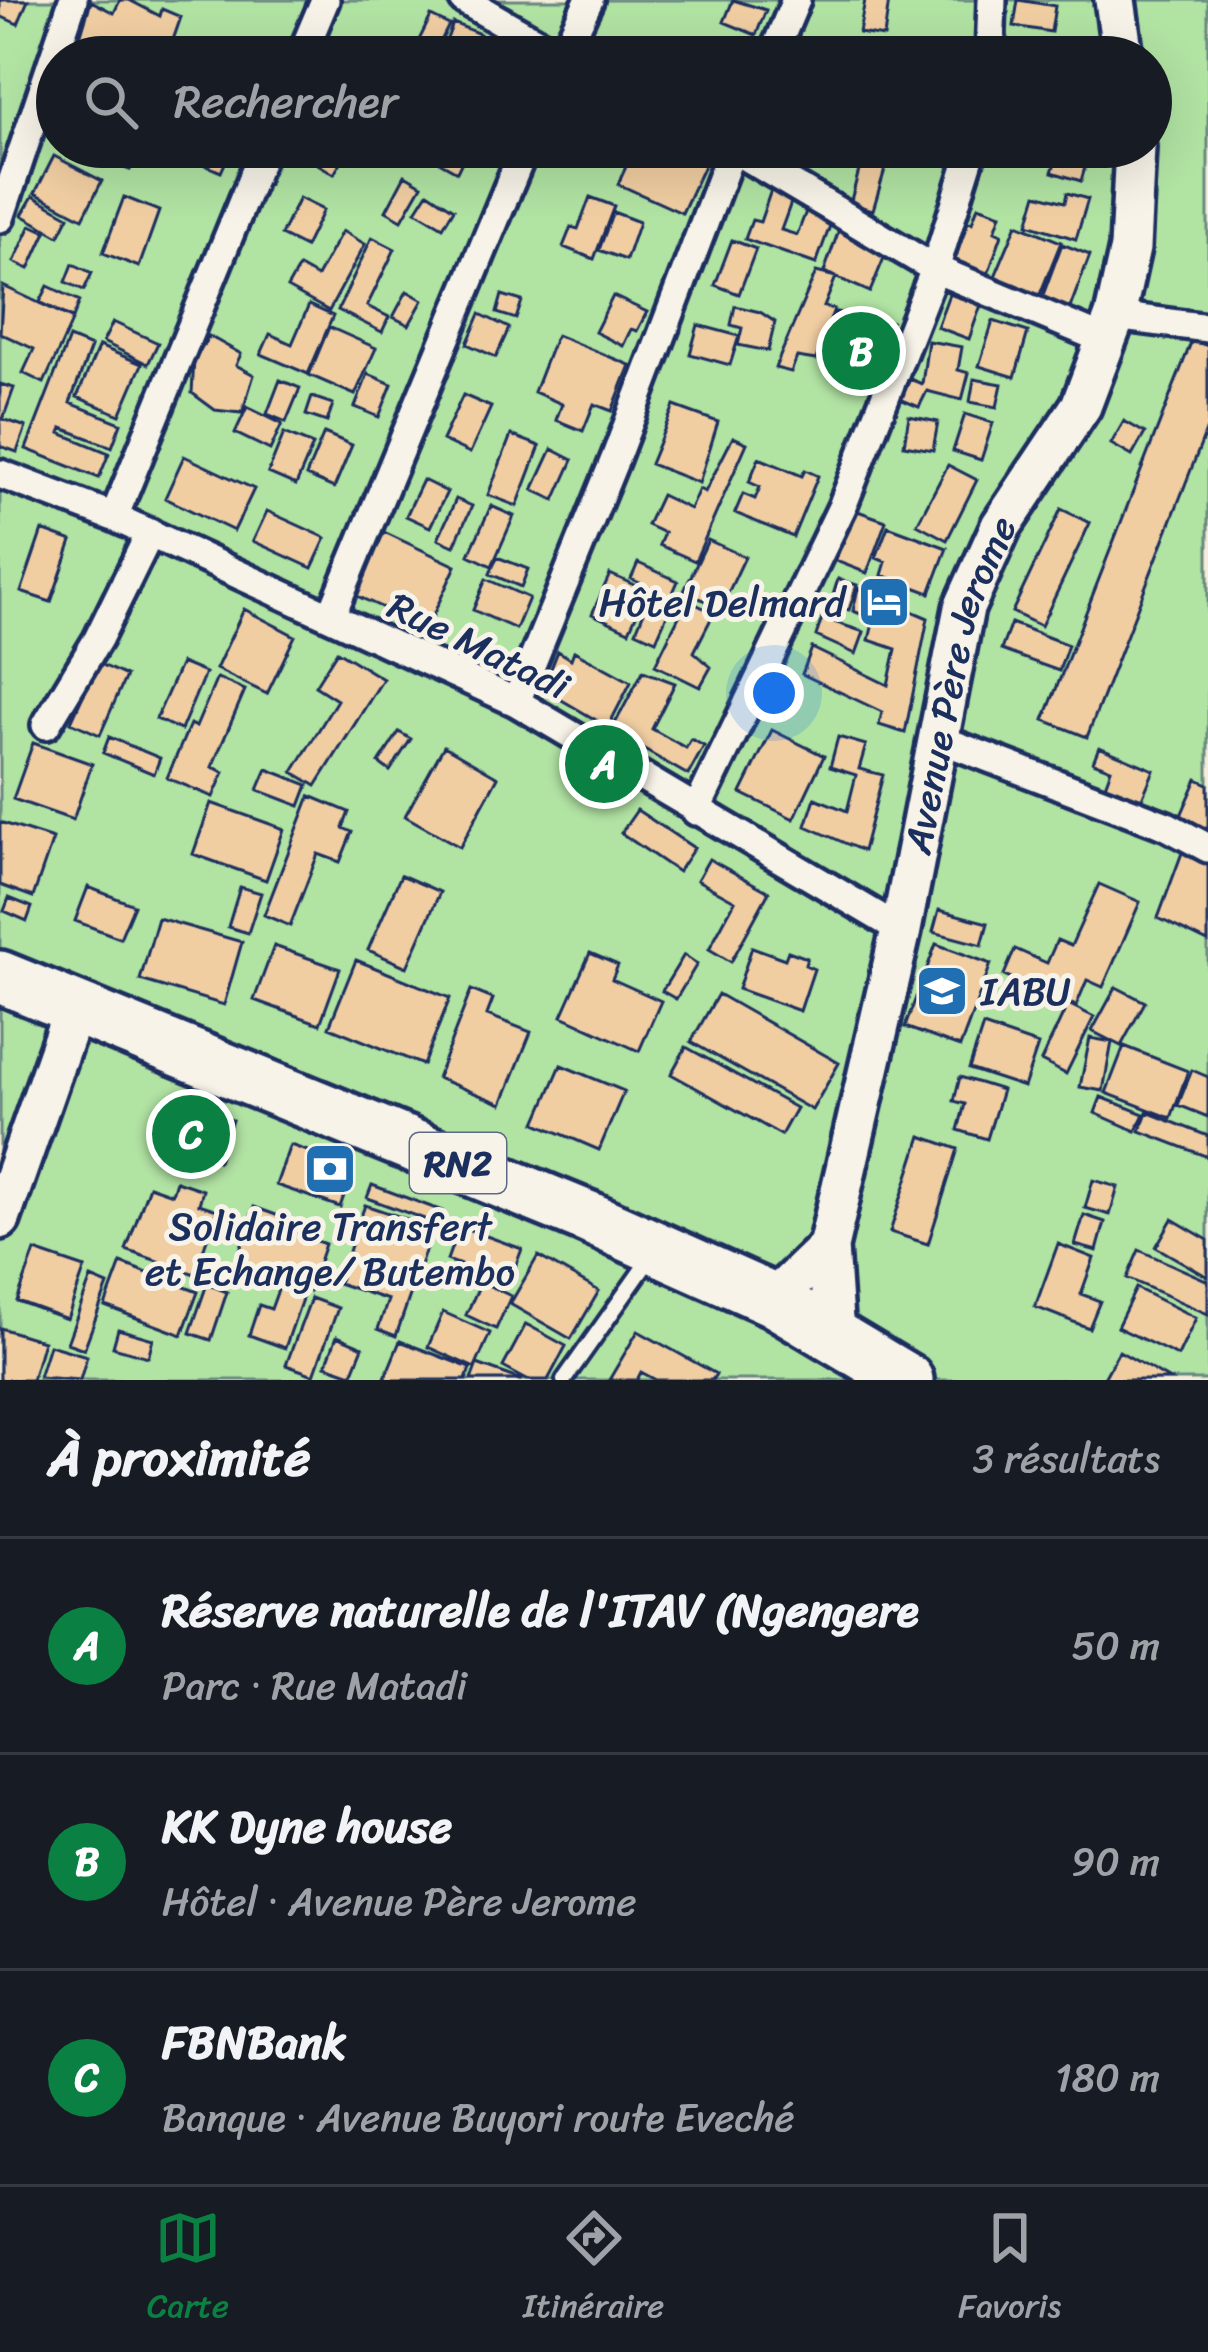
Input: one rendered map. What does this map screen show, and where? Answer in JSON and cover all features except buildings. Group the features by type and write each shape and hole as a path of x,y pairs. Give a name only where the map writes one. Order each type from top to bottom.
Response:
{"highway":[{"name":"RN2","path":"0,977 657,1248 773,1300 907,1380"}],"street":[{"path":"61,36 73,0"},
{"path":"310,36 325,0"},
{"path":"464,0 526,36"},
{"path":"572,36 589,0"},
{"path":"781,36 796,0"},
{"path":"991,36 992,0"},
{"path":"1115,0 1120,36"},
{"path":"0,218 36,110"},
{"path":"114,517 256,168"},
{"path":"331,616 516,168"},
{"path":"516,702 615,459 724,168"},
{"path":"765,168 935,269 1110,328 1208,328"},
{"path":"696,811 842,508 935,269 966,168"},
{"name":"Avenue Père Jerome","path":"834,1335 828,1246 901,930 964,608 1001,526 1081,406 1110,328 1130,248 1134,168"},
{"name":"Rue Matadi","path":"0,474 114,517 516,702 901,930"},
{"path":"46,725 98,639 150,533"},
{"path":"937,738 1167,826 1208,848"},
{"path":"0,1219 74,1008"},
{"path":"773,1300 828,1246"}],"lane":[{"path":"564,1380 657,1248"}],"green space":[{"path":"0,0 1208,0 1208,1380 0,1380"}],"place":[{"name":"KK Dyne house","path":"861,351"},
{"name":"Hôtel Delmard","path":"884,602"},
{"name":"Réserve naturelle de l'ITAV (Ngengere","path":"604,764"},
{"name":"IABU","path":"942,991"},
{"name":"FBNBank","path":"191,1134"},
{"name":"Solidaire Transfert et Echange/ Butembo","path":"330,1169"}]}
